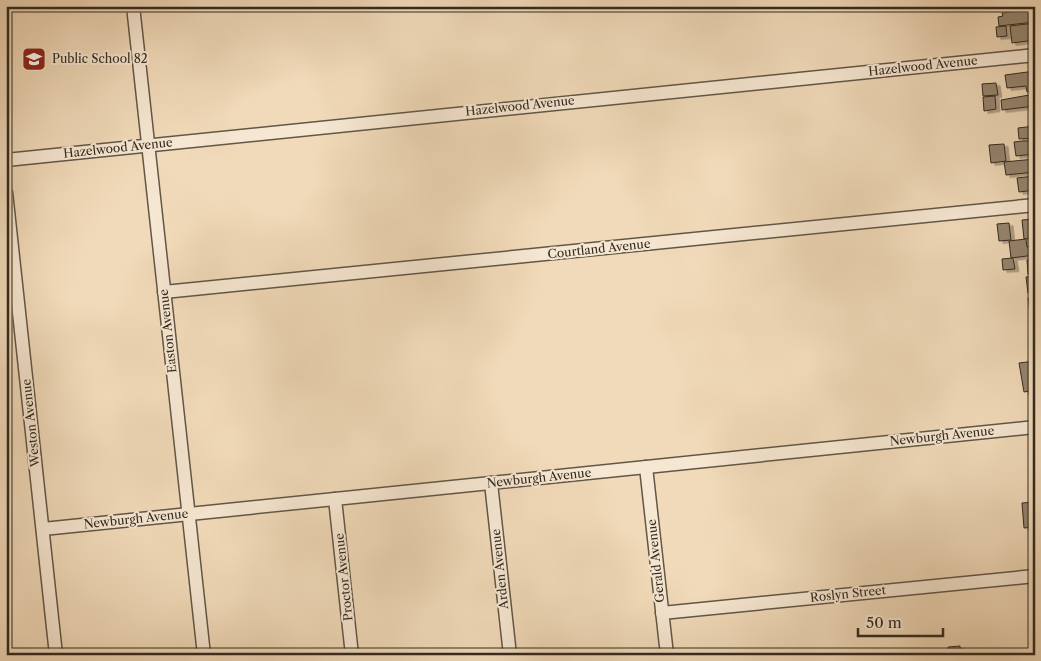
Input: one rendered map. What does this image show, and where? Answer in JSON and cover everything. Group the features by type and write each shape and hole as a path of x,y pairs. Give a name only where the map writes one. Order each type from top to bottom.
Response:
{"street":[{"name":"Easton Avenue","path":"133,6 204,655"},
{"name":"Hazelwood Avenue","path":"6,160 1035,55"},
{"name":"Weston Avenue","path":"6,192 56,655"},
{"name":"Courtland Avenue","path":"164,292 1035,205"},
{"name":"Newburgh Avenue","path":"43,528 1035,427"},
{"name":"Gerald Avenue","path":"646,467 667,655"},
{"name":"Arden Avenue","path":"491,483 510,655"},
{"name":"Proctor Avenue","path":"335,499 352,655"},
{"name":"Roslyn Street","path":"662,613 1035,576"}],"building":[{"path":"1035,6 1035,22 999,26 998,17 1003,16 1002,13 1022,11 1021,8"},
{"path":"1035,23 1035,40 1012,43 1010,26"},
{"path":"1006,26 1007,36 997,37 996,27"},
{"path":"1035,71 1035,91 1027,92 1026,86 1007,88 1005,75"},
{"path":"996,83 998,95 983,96 982,84"},
{"path":"1035,94 1035,106 1002,110 1001,100"},
{"path":"995,96 996,109 984,111 983,97"},
{"path":"1035,126 1035,138 1019,139 1018,128"},
{"path":"1035,141 1035,154 1016,156 1014,142"},
{"path":"1004,144 1006,161 991,163 989,145"},
{"path":"1035,159 1035,172 1006,175 1004,162"},
{"path":"1035,176 1035,190 1019,192 1017,178"},
{"path":"1035,219 1035,238 1024,239 1022,220"},
{"path":"1009,223 1011,240 999,241 997,224"},
{"path":"1026,239 1027,247 1035,246 1035,255 1011,258 1009,241"},
{"path":"1013,258 1015,269 1003,270 1002,259"},
{"path":"1035,259 1035,274 1028,274 1027,260"},
{"path":"1035,276 1035,292 1028,293 1026,277"},
{"path":"1028,298 1035,298 1035,313 1030,314"},
{"path":"1035,361 1035,390 1024,392 1019,363"},
{"path":"1035,502 1035,527 1024,528 1022,503"},
{"path":"960,646 961,655 949,655 948,647"}],"place":[{"name":"Public School 82","path":"34,59"}]}
